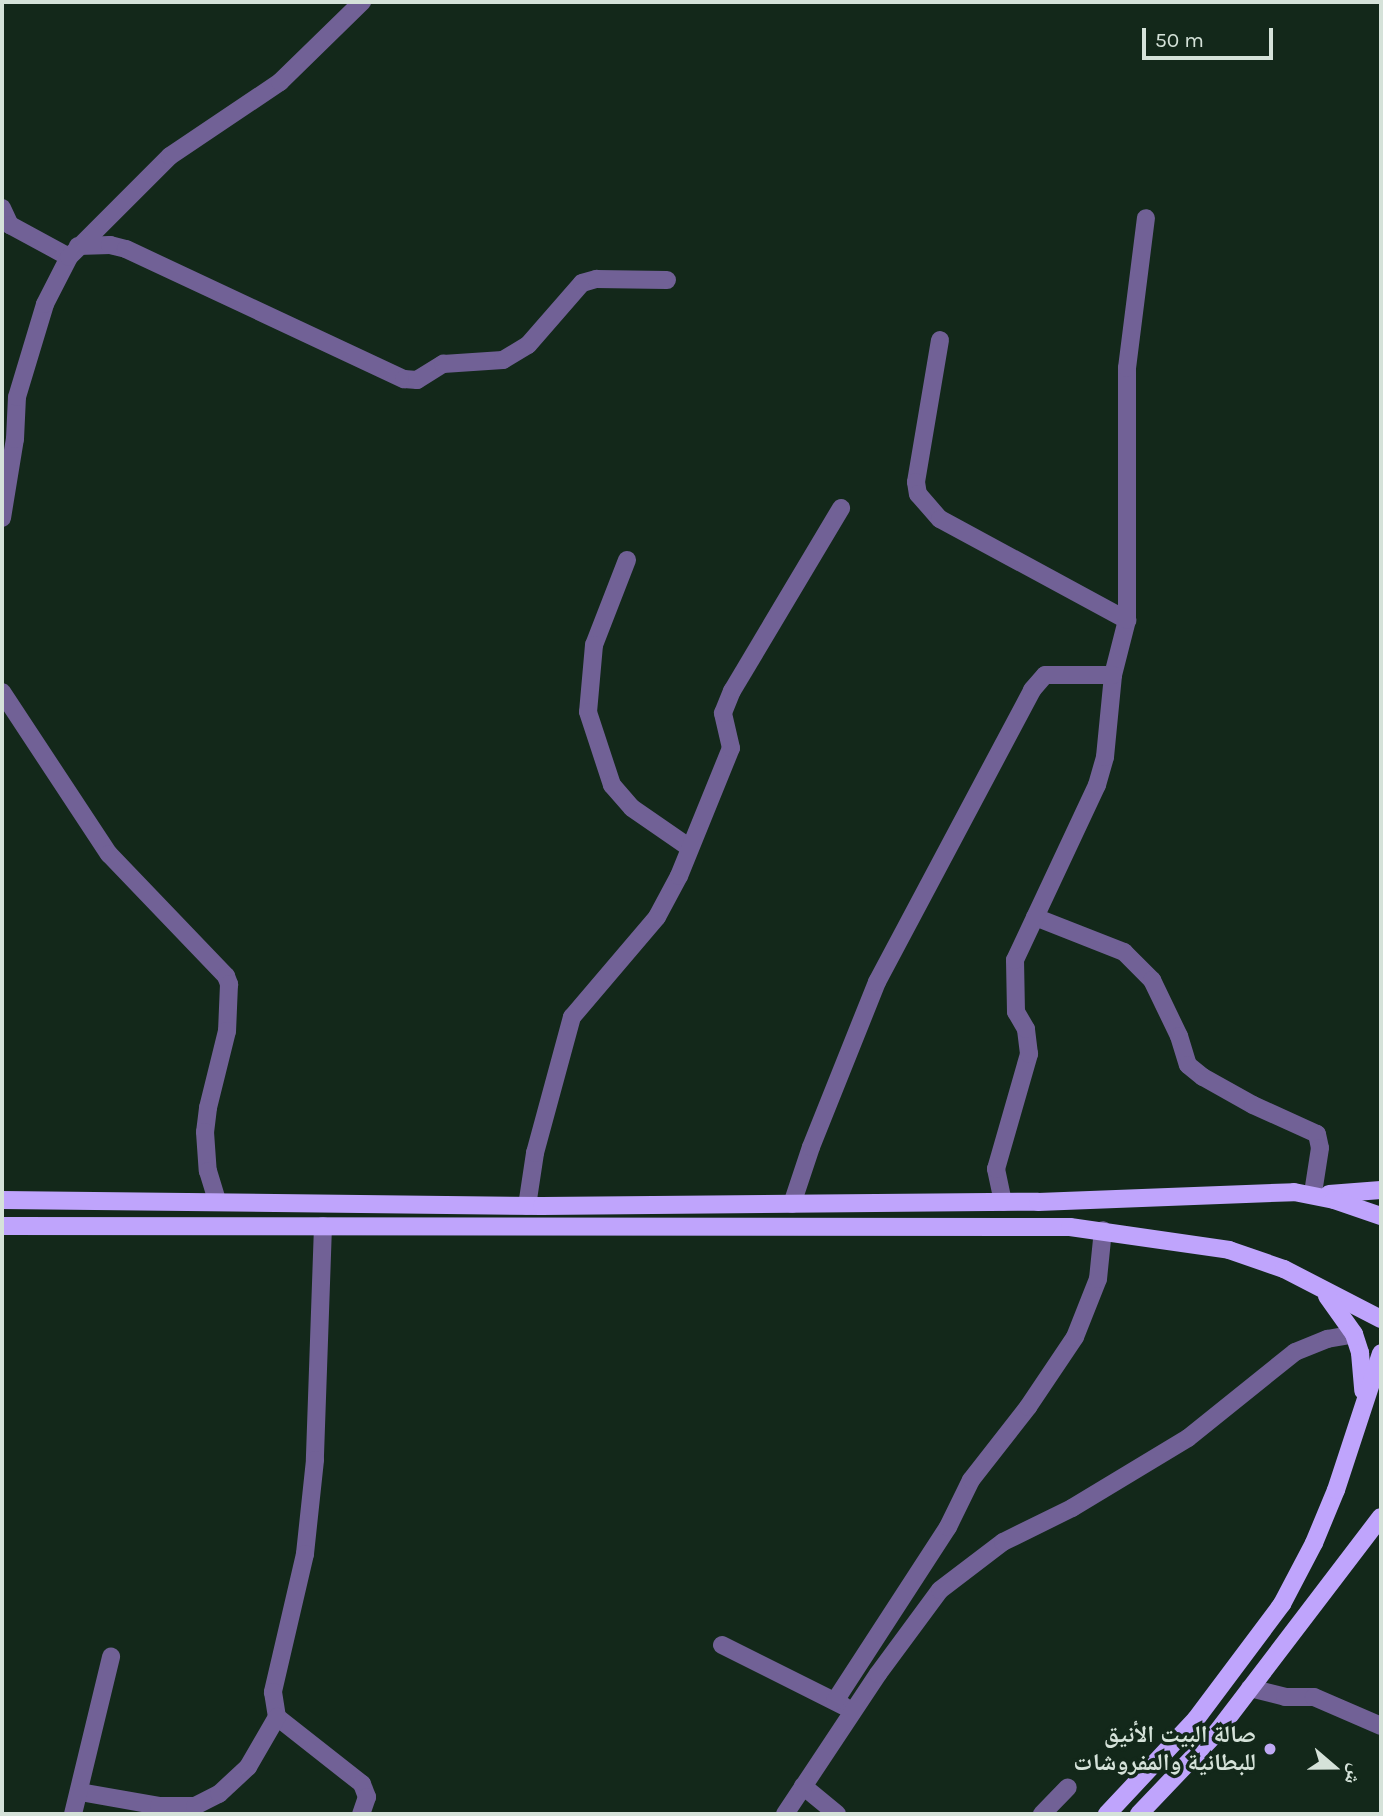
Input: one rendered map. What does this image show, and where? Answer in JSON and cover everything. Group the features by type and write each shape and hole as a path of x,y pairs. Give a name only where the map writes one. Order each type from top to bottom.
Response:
{"main road":[{"path":"2,1200 527,1206 1038,1202 1381,1190"},
{"path":"1294,1192 1334,1200 1381,1216"},
{"path":"1038,1202 1039,1226"},
{"path":"2,1226 1039,1226 1103,1230 1229,1250 1284,1269 1381,1319"},
{"path":"1315,1284 1338,1308 1354,1334 1363,1373 1360,1416"},
{"path":"1107,1814 1196,1720 1282,1604 1323,1522 1381,1353"},
{"path":"1139,1814 1217,1732 1381,1517"}],"street":[{"path":"2,518 15,439 17,397 45,304 73,251 170,156 280,82 362,2"},
{"path":"2,208 10,225 73,251 110,245 126,248 404,379 417,380 443,364 503,360 528,345 582,283 596,279 667,280"},
{"path":"1003,1202 996,1170 1029,1054 1026,1030 1016,1012 1015,960 1097,785 1105,757 1114,675 1127,620 1127,368 1146,219"},
{"path":"940,340 916,482 918,494 940,519 1127,620"},
{"path":"527,1206 535,1153 572,1017 657,918 690,848 731,748 723,713 732,691 841,508"},
{"path":"627,560 594,645 588,712 612,785 632,808 690,848"},
{"path":"792,1204 811,1147 877,982 1032,690 1045,674 1114,675"},
{"path":"2,692 102,846 226,976 229,984 227,1031 208,1108 205,1132 208,1171 218,1201"},
{"path":"1035,917 1124,952 1152,980 1179,1036 1188,1065 1203,1077 1253,1105 1318,1135 1320,1148 1313,1194"},
{"path":"80,1792 159,1807 195,1806 219,1794 248,1767 277,1717 273,1692 305,1554 315,1460 323,1226"},
{"path":"835,1700 948,1527 971,1480 1028,1407 1075,1337 1098,1279 1103,1230"},
{"path":"785,1814 853,1712 940,1590 1003,1542 1072,1508 1188,1438 1296,1352 1327,1339 1354,1334"},
{"path":"722,1645 835,1700 853,1712"},
{"path":"74,1814 111,1657"},
{"path":"1250,1688 1285,1697 1314,1698 1381,1726"},
{"path":"277,1717 362,1784 367,1797 361,1814"},
{"path":"803,1786 837,1814"},
{"path":"1042,1814 1068,1787"}],"place":[{"name":"صالة البيت الأنيق للبطانية والمفروشات","path":"1270,1749"}]}
